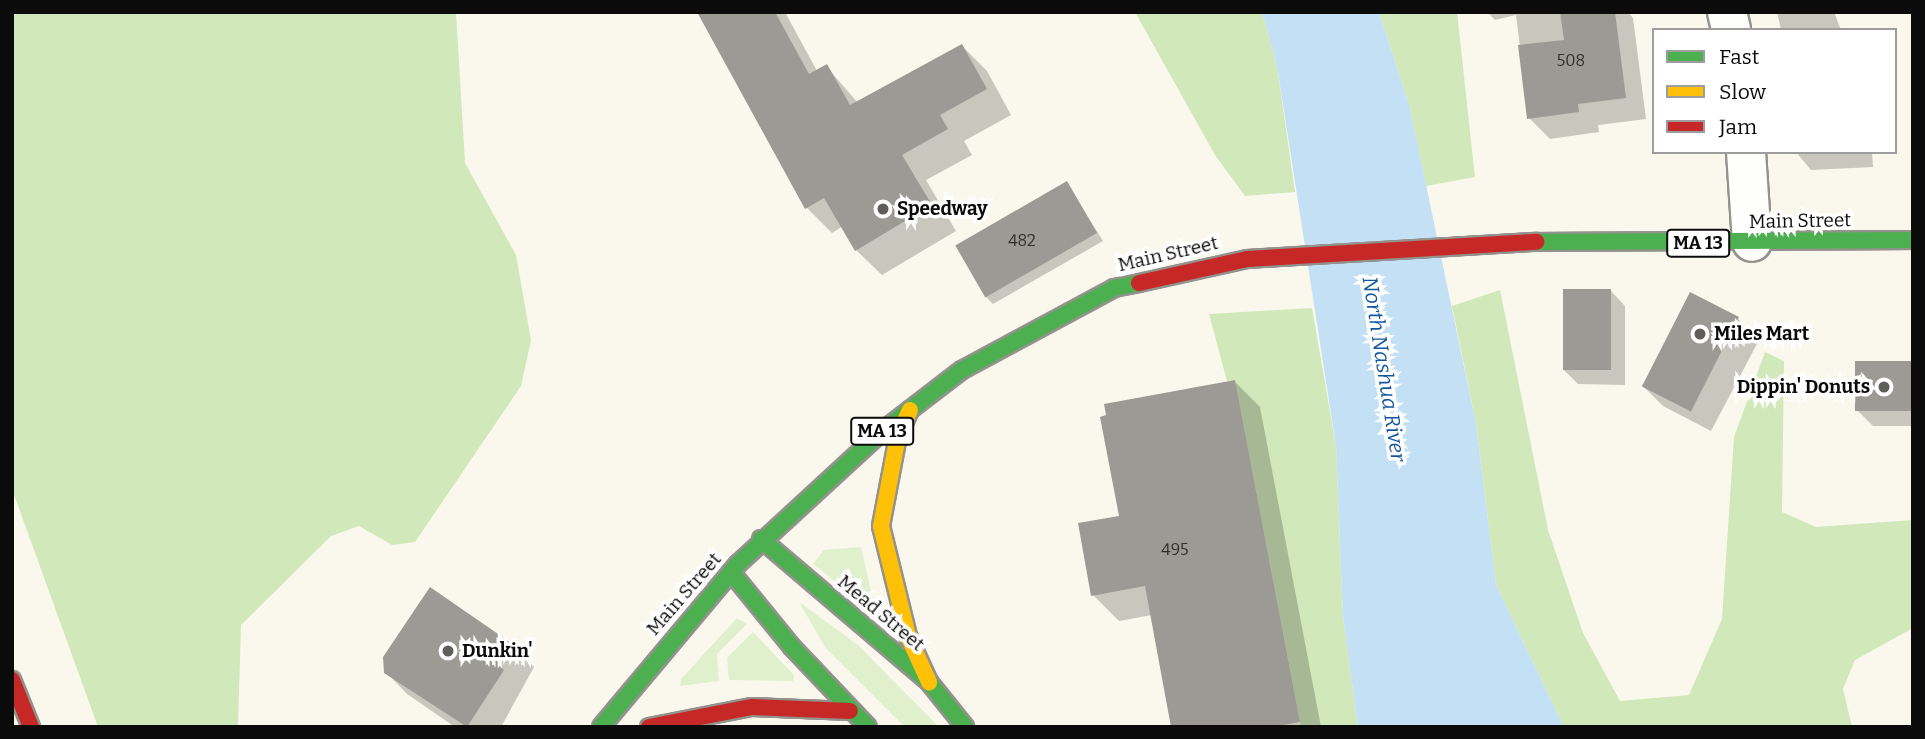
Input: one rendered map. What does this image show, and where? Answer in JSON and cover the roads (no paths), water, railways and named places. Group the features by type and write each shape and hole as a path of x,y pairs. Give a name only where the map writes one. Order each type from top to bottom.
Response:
{"main road":[{"name":"Main Street","path":"601,727 761,539 910,410 962,370 1114,288 1247,259 1483,242 1913,240"},
{"path":"910,410 898,436 881,526 908,636 929,682"},
{"name":"Mead Street","path":"761,539 929,682 965,727"},
{"path":"731,572 850,711 868,727"},
{"path":"12,680 31,727"},
{"path":"649,727 752,708 850,711"}],"street":[{"path":"1746,154 1752,242"}],"water":[{"name":"North Nashua River","path":"1262,12 1379,12 1410,108 1476,424 1496,585 1564,727 1358,727 1343,617 1336,446 1277,66"}],"place":[{"name":"Speedway","path":"883,209"},
{"name":"Miles Mart","path":"1700,334"},
{"name":"Dippin' Donuts","path":"1884,387"},
{"name":"Dunkin'","path":"448,651"}]}
